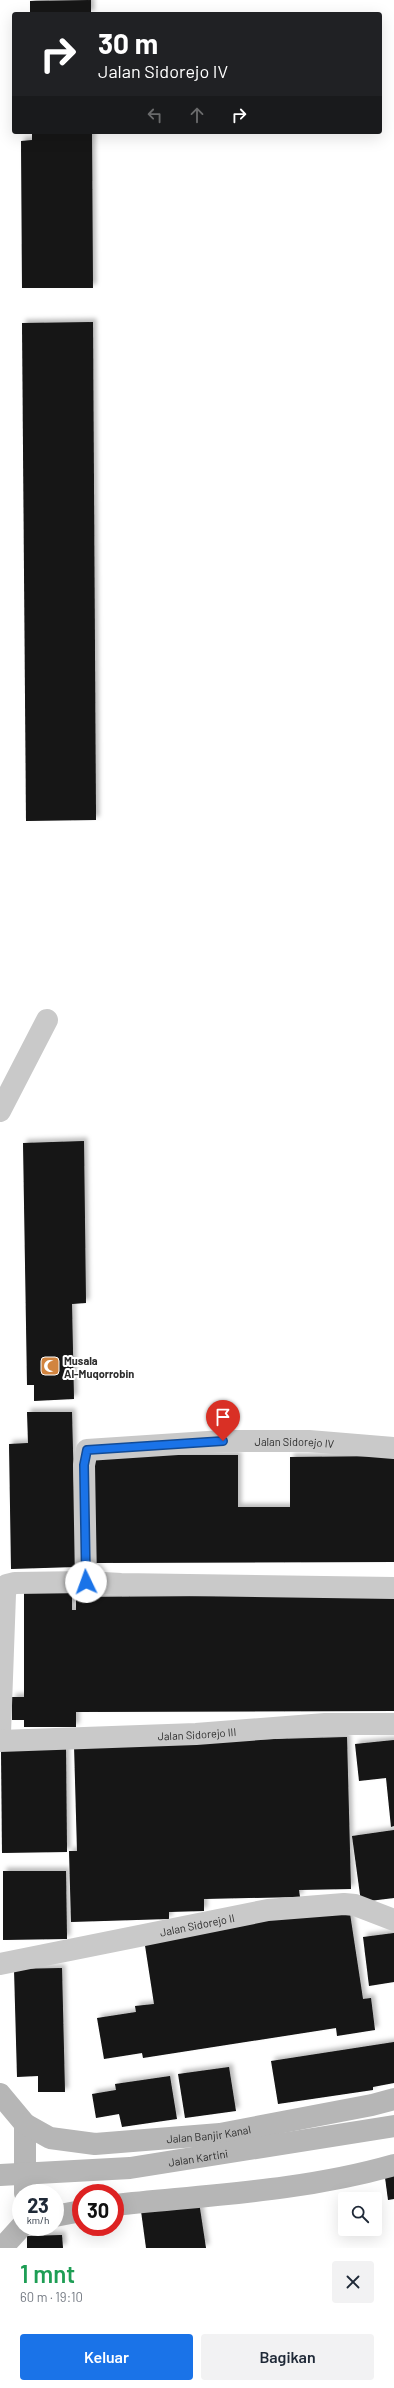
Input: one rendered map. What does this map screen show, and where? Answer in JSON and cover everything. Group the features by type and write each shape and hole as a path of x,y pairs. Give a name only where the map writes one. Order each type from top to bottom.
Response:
{"street":[{"path":"0,1111 47,1020"},
{"name":"Jalan Sidorejo IV","path":"86,1582 84,1465 87,1450 223,1441 309,1441 394,1448"},
{"path":"0,1733 5,1594 7,1585 15,1583 86,1582 121,1584 394,1588"},
{"name":"Jalan Sidorejo III","path":"0,1741 196,1734 325,1724 394,1724"},
{"name":"Jalan Sidorejo II","path":"0,1964 268,1910 344,1904 355,1905 394,1920"},
{"name":"Jalan Banjir Kanal","path":"0,2094 25,2124 50,2138 95,2144 220,2134 372,2105 394,2099"},
{"path":"25,2124 25,2184"},
{"name":"Jalan Kartini","path":"0,2175 130,2168 394,2126"},
{"path":"124,2204 213,2197 296,2186 394,2165"},
{"path":"2,2248 13,2236"}],"building":[{"path":"91,0 91,12 30,12 30,1"},
{"path":"32,134 92,134 93,288 22,288 21,141 32,140"},
{"path":"93,322 96,820 26,821 22,323"},
{"path":"84,1141 86,1303 72,1304 74,1399 34,1401 34,1385 27,1385 23,1143"},
{"path":"27,1412 72,1412 76,1567 11,1569 9,1444 28,1443"},
{"path":"94,1455 238,1455 238,1507 290,1507 290,1457 394,1456 394,1562 94,1563"},
{"path":"24,1590 72,1590 72,1610 76,1610 76,1597 394,1595 394,1711 76,1712 76,1727 24,1727 24,1720 12,1720 12,1697 24,1697"},
{"path":"347,1737 351,1889 299,1890 300,1897 204,1899 204,1911 169,1912 169,1919 71,1922 69,1851 77,1851 74,1745"},
{"path":"394,1740 394,1826 391,1827 386,1778 359,1781 355,1744"},
{"path":"66,1748 67,1852 2,1853 1,1749"},
{"path":"394,1830 394,1898 361,1902 352,1836"},
{"path":"3,1871 66,1871 67,1939 3,1940"},
{"path":"349,1907 363,1999 371,1998 375,2030 337,2036 336,2028 143,2058 142,2053 104,2059 97,2018 136,2012 135,2006 154,2004 144,1939"},
{"path":"394,1933 394,1982 369,1986 363,1937"},
{"path":"62,1968 65,2092 38,2092 38,2076 17,2077 14,1969"},
{"path":"394,2042 394,2083 373,2087 373,2090 278,2104 271,2061"},
{"path":"229,2067 236,2111 185,2118 178,2074"},
{"path":"170,2076 177,2119 122,2127 119,2114 96,2118 92,2094 116,2090 115,2084"},
{"path":"394,2169 394,2199 388,2200 384,2170"},
{"path":"199,2202 206,2248 146,2248 141,2211"},
{"path":"27,2236 62,2236 63,2248 27,2248"}],"place":[{"name":"Musala Al-Muqorrobin","path":"50,1366"}],"route":[{"path":"86,1582 84,1465 87,1450 223,1441"}]}
